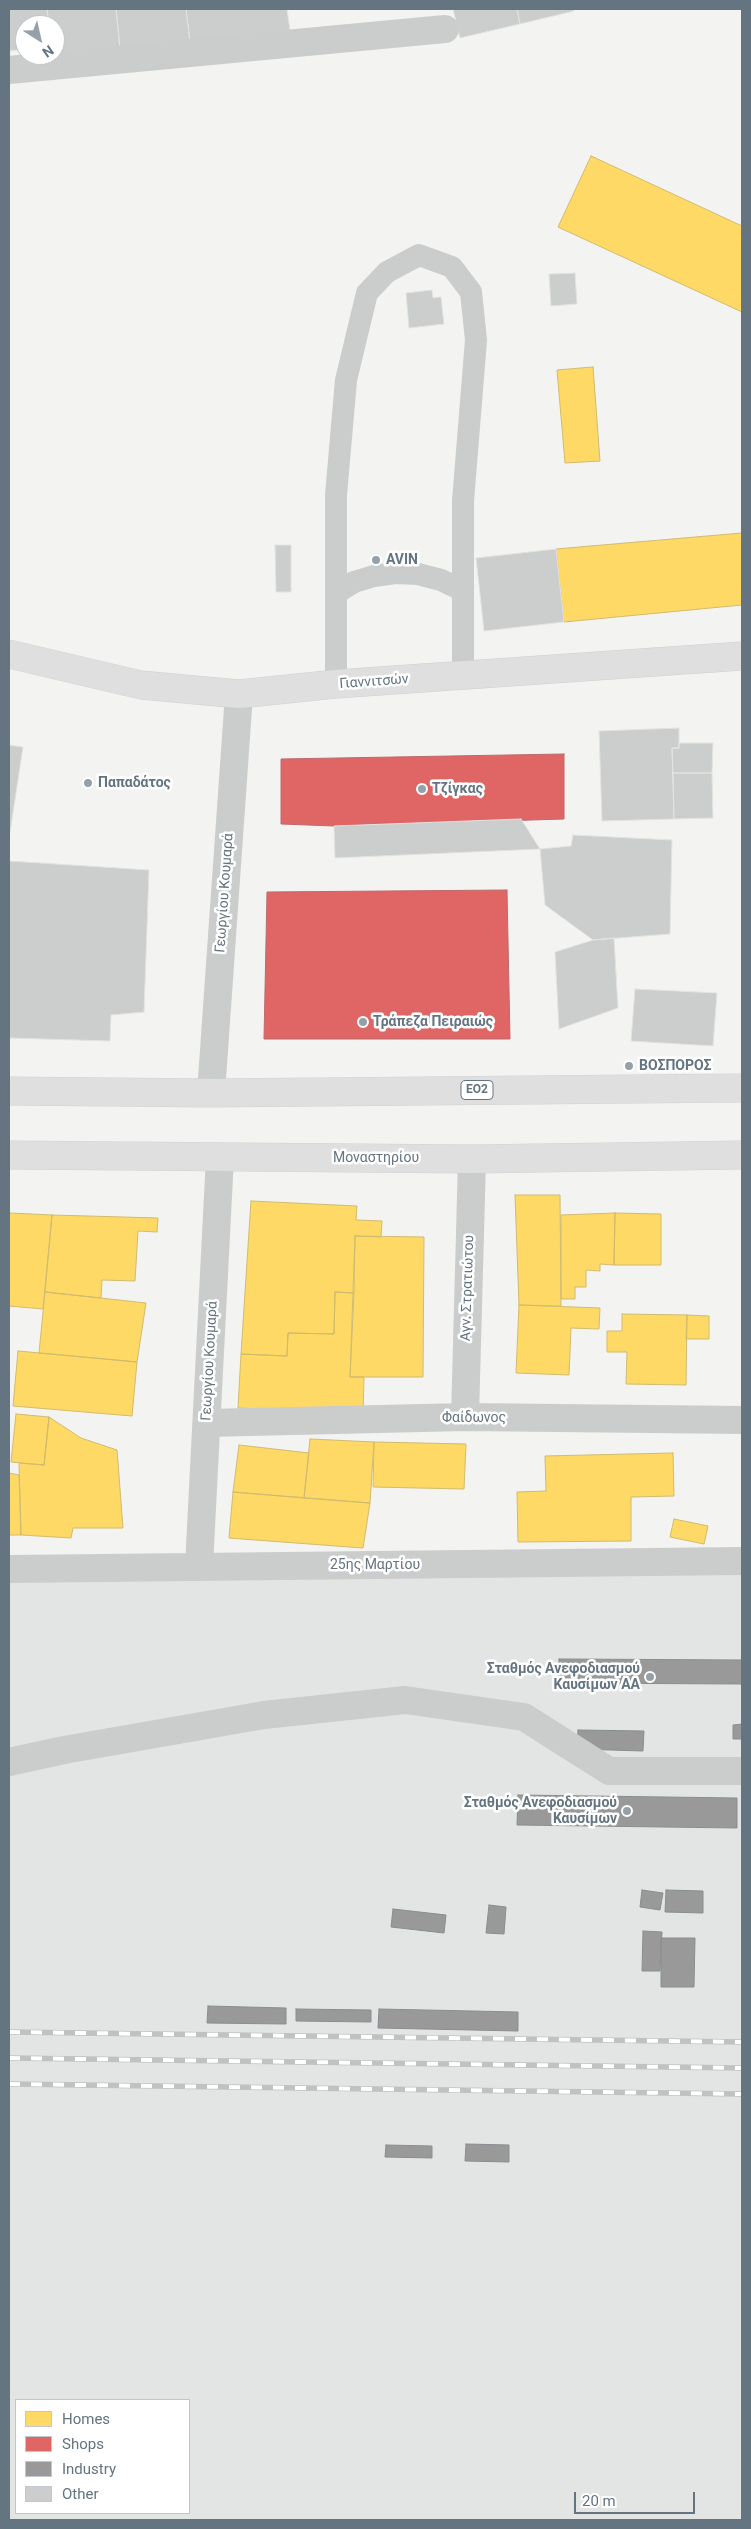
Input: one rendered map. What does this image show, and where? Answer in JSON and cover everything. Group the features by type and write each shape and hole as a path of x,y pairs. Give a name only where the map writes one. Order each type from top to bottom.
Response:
{"main road":[{"name":"Γιαννιτσών","path":"9,654 141,685 239,694 336,684 742,656"},
{"name":"ΕΟ2","path":"9,1091 211,1093 742,1088"},
{"name":"Μοναστηρίου","path":"9,1155 472,1159 742,1155"}],"street":[{"path":"9,70 445,29"},
{"name":"Γεωργίου Κουμαρά","path":"211,1093 239,694"},
{"name":"Γεωργίου Κουμαρά","path":"199,1566 220,1157"},
{"name":"Αγν. Στρατιώτου","path":"465,1417 472,1159"},
{"name":"Φαίδωνος","path":"206,1423 465,1417 742,1420"},
{"name":"25ης Μαρτίου","path":"9,1570 199,1566 742,1561"},
{"path":"9,1762 64,1750 264,1715 405,1700 524,1717 609,1771 742,1772"}],"lane":[{"path":"336,684 336,495 346,380 367,293 387,272 419,255 452,267 471,292 476,340 463,501 463,676"},
{"path":"336,593 354,582 395,572 418,574 441,580 462,590"}],"shaded area":[{"path":"742,1572 742,2520 9,2520 9,1581"}],"building: Homes":[{"path":"591,156 742,226 742,312 558,227"},
{"path":"593,367 600,461 565,463 557,370"},
{"path":"742,533 742,605 564,622 556,549"},
{"path":"515,1195 560,1195 561,1306 519,1305"},
{"path":"251,1201 357,1206 356,1220 382,1221 381,1237 355,1236 354,1293 335,1292 334,1334 288,1333 287,1356 241,1354"},
{"path":"9,1213 52,1215 43,1309 9,1306"},
{"path":"615,1213 661,1214 661,1265 614,1265"},
{"path":"615,1213 614,1265 600,1264 600,1271 586,1270 586,1287 575,1287 575,1299 561,1299 561,1215"},
{"path":"52,1215 158,1218 157,1232 138,1231 135,1281 102,1280 101,1298 45,1292"},
{"path":"355,1236 424,1237 423,1377 350,1377"},
{"path":"45,1292 146,1303 137,1362 39,1353"},
{"path":"335,1292 354,1293 350,1377 364,1377 363,1413 238,1408 241,1354 287,1356 288,1333 334,1334"},
{"path":"519,1305 600,1308 599,1329 571,1328 569,1375 516,1373"},
{"path":"622,1314 687,1315 686,1385 626,1384 627,1352 607,1352 607,1331 622,1331"},
{"path":"687,1315 709,1316 709,1339 686,1339"},
{"path":"18,1351 137,1362 132,1416 13,1406"},
{"path":"16,1414 49,1417 44,1465 11,1462"},
{"path":"49,1417 81,1438 117,1450 123,1528 73,1528 71,1538 21,1535 19,1463 44,1465"},
{"path":"310,1439 374,1442 370,1503 304,1498"},
{"path":"374,1442 466,1444 464,1489 373,1487"},
{"path":"239,1445 309,1453 304,1498 233,1492"},
{"path":"673,1453 674,1496 631,1497 631,1541 518,1542 517,1492 546,1491 545,1456"},
{"path":"9,1473 19,1475 21,1535 9,1535"},
{"path":"233,1492 370,1503 363,1548 229,1538"},
{"path":"674,1519 708,1526 704,1544 670,1537"}],"building: Shops":[{"name":"Τζίγκας","path":"564,754 564,819 334,826 281,824 281,759"},
{"path":"507,890 510,1039 264,1039 267,892"}],"building: Industry":[{"name":"Σταθμός Ανεφοδιασμού Καυσίμων ΑΑ","path":"559,1659 742,1660 742,1684 558,1683"},
{"path":"742,1724 742,1739 733,1739 733,1725"},
{"path":"578,1730 644,1731 643,1751 577,1749"},
{"name":"Σταθμός Ανεφοδιασμού Καυσίμων","path":"518,1795 737,1798 737,1828 517,1825"},
{"path":"642,1890 663,1893 660,1910 640,1907"},
{"path":"666,1890 703,1891 703,1913 665,1912"},
{"path":"489,1905 506,1907 504,1934 486,1933"},
{"path":"393,1909 446,1915 444,1933 391,1927"},
{"path":"643,1931 662,1932 660,1971 642,1971"},
{"path":"661,1938 695,1938 694,1987 661,1987"},
{"path":"208,2006 286,2008 286,2024 207,2023"},
{"path":"296,2009 371,2010 371,2022 296,2021"},
{"path":"379,2009 518,2012 518,2031 378,2028"},
{"path":"466,2144 509,2145 509,2162 465,2161"},
{"path":"386,2145 432,2146 432,2158 385,2157"}],"building: Other":[{"path":"9,9 47,9 48,15 15,15 15,50 9,51"},
{"path":"47,9 116,9 120,48 65,52 65,15 48,15"},
{"path":"116,9 186,9 190,42 120,48"},
{"path":"186,9 287,9 290,30 190,42"},
{"path":"453,9 517,9 520,24 460,38"},
{"path":"517,9 573,9 574,11 520,24"},
{"path":"575,273 577,304 551,306 549,274"},
{"path":"432,290 433,298 441,297 444,324 409,328 406,293"},
{"path":"275,545 291,545 291,592 276,592"},
{"path":"556,549 564,622 484,631 476,558"},
{"path":"679,728 679,748 672,748 674,819 602,821 599,731"},
{"path":"679,743 713,743 712,773 673,773 672,748 679,748"},
{"path":"9,745 23,747 10,833 9,833"},
{"path":"673,773 712,773 713,818 674,819"},
{"path":"521,819 540,849 335,858 334,826"},
{"path":"573,835 672,840 670,934 593,940 545,905 540,849 571,846"},
{"path":"9,861 149,870 144,1012 111,1015 110,1041 9,1038"},
{"path":"614,938 618,1008 559,1029 555,952 593,940"},
{"path":"635,989 717,993 713,1046 631,1041"}],"railway":[{"path":"9,2032 742,2042"},
{"path":"9,2058 742,2068"},
{"path":"9,2084 742,2094"}],"place":[{"name":"AVIN","path":"376,560"},
{"name":"Παπαδάτος","path":"88,783"},
{"name":"Τζίγκας","path":"422,789"},
{"name":"Τράπεζα Πειραιώς","path":"363,1022"},
{"name":"ΒΟΣΠΟΡΟΣ","path":"629,1066"},
{"name":"Σταθμός Ανεφοδιασμού Καυσίμων ΑΑ","path":"650,1677"},
{"name":"Σταθμός Ανεφοδιασμού Καυσίμων","path":"627,1811"}]}
